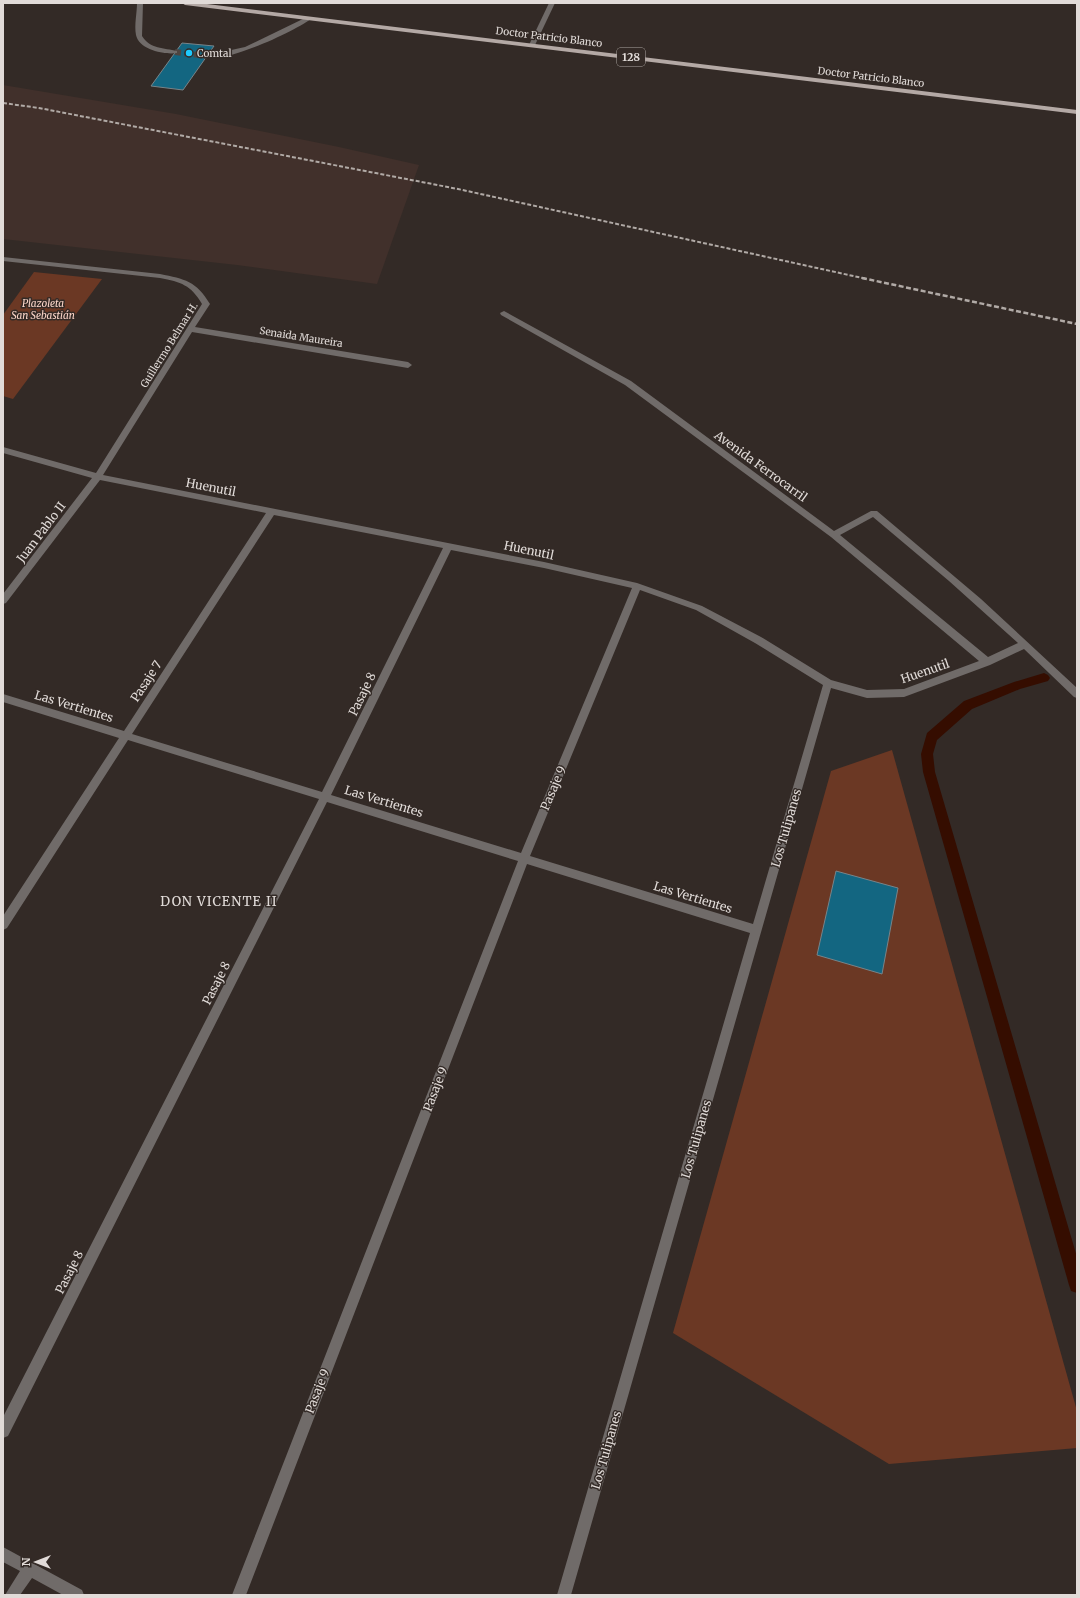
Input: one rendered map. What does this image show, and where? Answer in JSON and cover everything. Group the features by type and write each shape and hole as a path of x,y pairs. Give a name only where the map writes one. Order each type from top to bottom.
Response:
{"main road":[{"name":"Doctor Patricio Blanco","path":"185,3 1077,112"}],"street":[{"path":"140,3 139,36 141,40 152,48 175,52"},
{"path":"532,45 552,3"},
{"path":"207,56 240,51 309,18"},
{"name":"Guillermo Belmar H.","path":"3,259 160,276 184,281 199,291 206,304 98,477"},
{"name":"Avenida Ferrocarril","path":"504,313 628,383 834,534 987,662"},
{"name":"Senaida Maureira","path":"190,329 408,365"},
{"name":"Huenutil","path":"3,450 98,477 544,565 638,586 699,608 758,640 828,683 868,694 904,693 987,662 1025,644"},
{"name":"Juan Pablo II","path":"3,601 98,477"},
{"name":"Pasaje 7","path":"3,925 272,511"},
{"path":"834,534 874,513 950,576 1045,661 1076,693"},
{"name":"Pasaje 8","path":"3,1431 325,797 449,546"},
{"name":"Pasaje 9","path":"238,1595 524,858 638,586"},
{"name":"Los Tulipanes","path":"564,1595 828,683"},
{"name":"Las Vertientes","path":"3,698 757,930"},
{"path":"3,1554 29,1570 77,1595"},
{"path":"12,1595 29,1570"}],"shaded area":[{"path":"3,85 176,114 419,165 377,284 237,265 3,239"}],"green space":[{"name":"Plazoleta San Sebastián","path":"34,272 102,279 13,399 3,396 3,315"},
{"path":"892,750 1077,1411 1077,1448 889,1464 673,1333 831,771"}],"building":[{"path":"182,43 214,46 183,90 151,86"},
{"path":"836,871 898,888 882,974 817,955"}],"waterway":[{"path":"1044,678 1018,685 968,705 931,737 927,754 929,772 1077,1285"}],"tunnel":[{"path":"175,52 207,56"}],"railway":[{"path":"3,103 39,108 458,189 867,279"},
{"path":"862,278 1077,324"}],"place":[{"name":"Comtal","path":"189,53"}],"district":[{"name":"DON VICENTE II","path":"219,901"}]}
